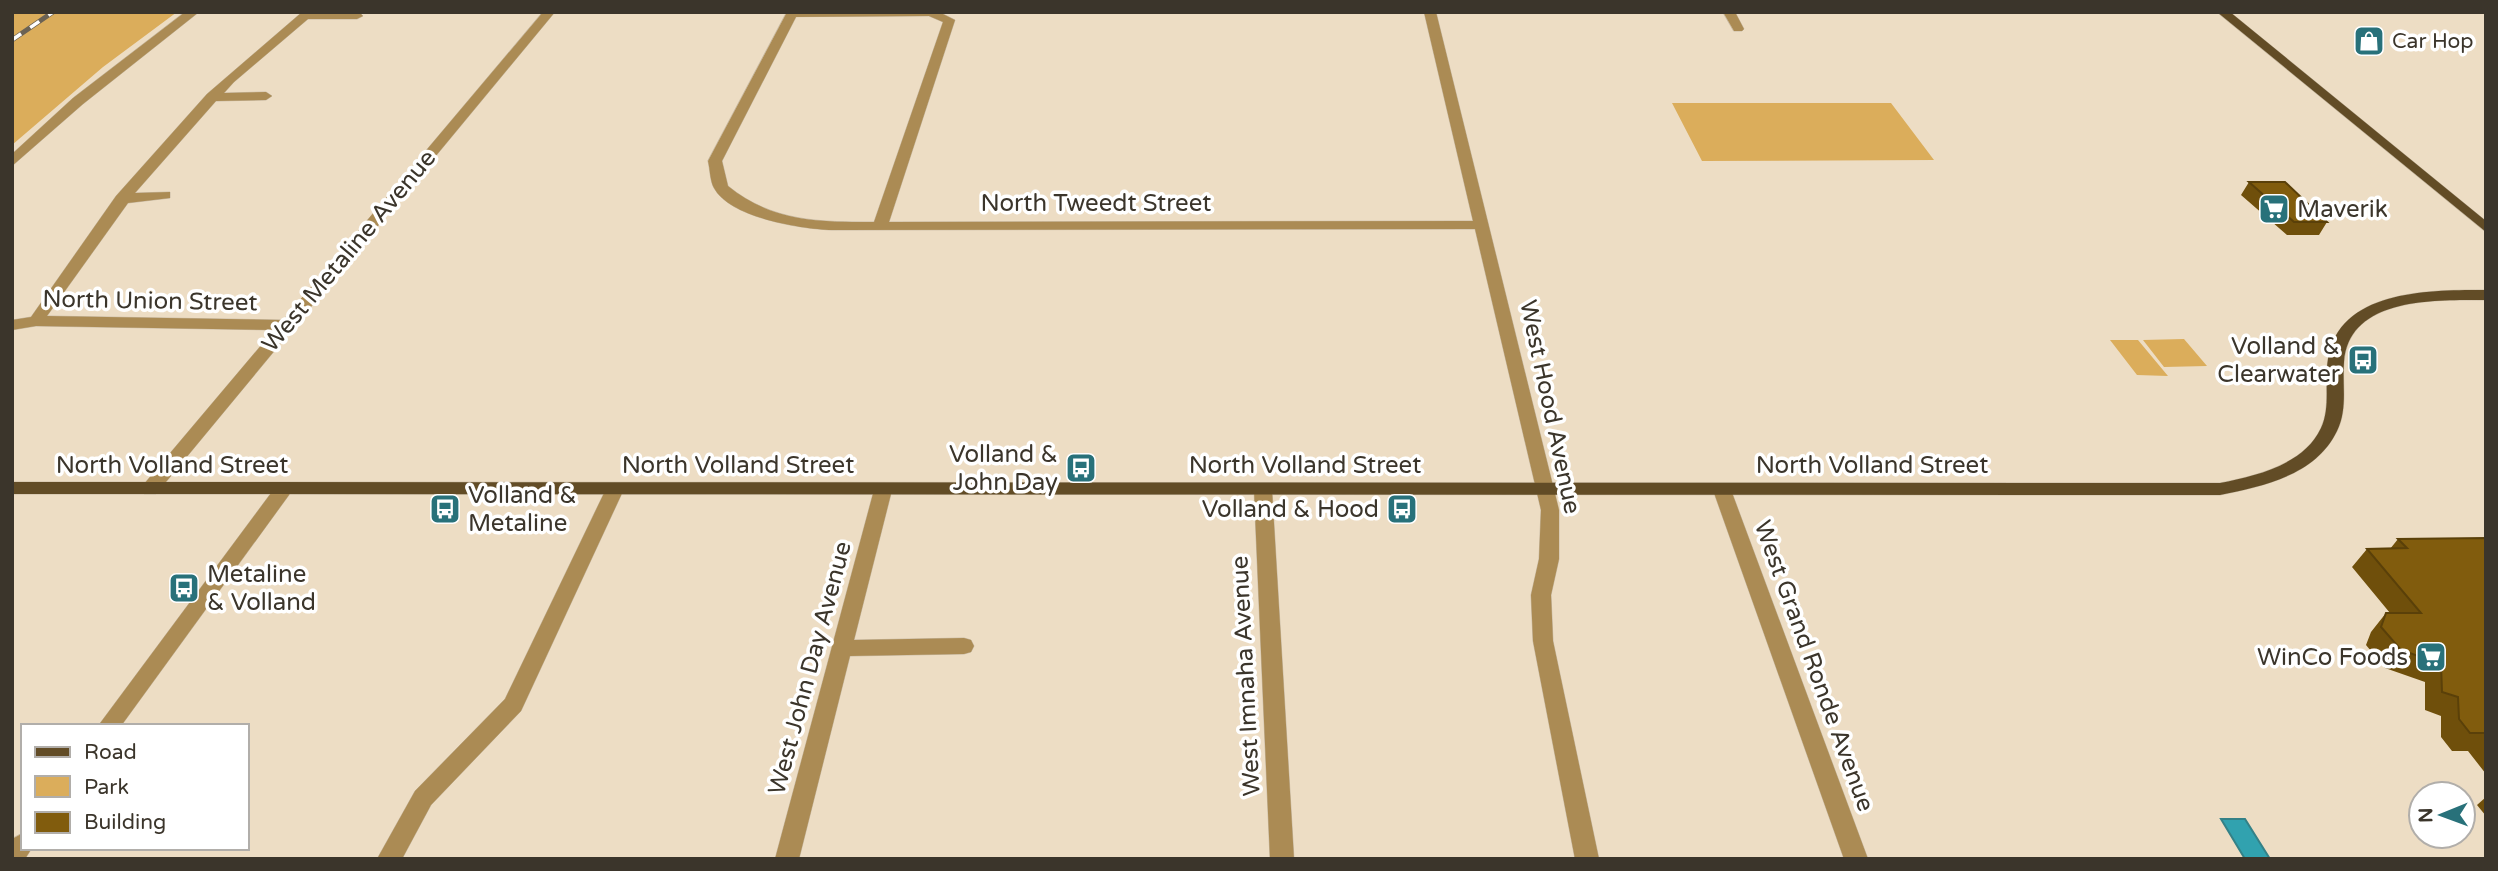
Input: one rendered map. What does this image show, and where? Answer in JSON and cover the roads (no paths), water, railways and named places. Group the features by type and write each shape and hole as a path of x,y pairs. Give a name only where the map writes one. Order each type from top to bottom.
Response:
{"main road":[{"path":"2223,12 2486,228"},
{"name":"North Volland Street","path":"12,488 2198,490 2238,485 2286,469 2318,446 2328,431 2337,404 2334,372 2338,348 2353,326 2364,316 2399,300 2486,295"}],"street":[{"path":"12,162 78,101 193,12"},
{"name":"West Metaline Avenue","path":"150,489 549,12"},
{"name":"West Hood Avenue","path":"1430,12 1546,490 1551,538 1541,595 1543,641 1587,859"},
{"path":"1729,12 1738,29"},
{"path":"792,13 943,16 949,23 880,226"},
{"name":"North Tweedt Street","path":"792,13 717,154 715,166 721,188 744,206 783,221 808,225 880,226 1482,225"},
{"path":"36,321 121,199 211,97 307,14 357,16"},
{"path":"211,97 266,96"},
{"path":"121,199 165,195"},
{"name":"North Union Street","path":"12,325 36,321 287,325"},
{"path":"389,859 423,797 513,705 615,489"},
{"path":"110,724 283,490"},
{"name":"West John Day Avenue","path":"787,859 883,490"},
{"name":"West Imnaha Avenue","path":"1263,490 1282,859"},
{"name":"West Grand Ronde Avenue","path":"1722,490 1856,859"},
{"path":"842,648 964,646"}],"water":[{"path":"2221,819 2245,819 2270,859 2245,859"}],"railway":[{"path":"12,40 53,12"}],"place":[{"name":"Car Hop","path":"2369,41"},
{"name":"Maverik","path":"2274,209"},
{"name":"Volland & Clearwater","path":"2363,360"},
{"name":"Volland & John Day","path":"1081,468"},
{"name":"Volland & Metaline","path":"445,509"},
{"name":"Volland & Hood","path":"1402,509"},
{"name":"Metaline & Volland","path":"184,588"},
{"name":"WinCo Foods","path":"2431,657"}]}
